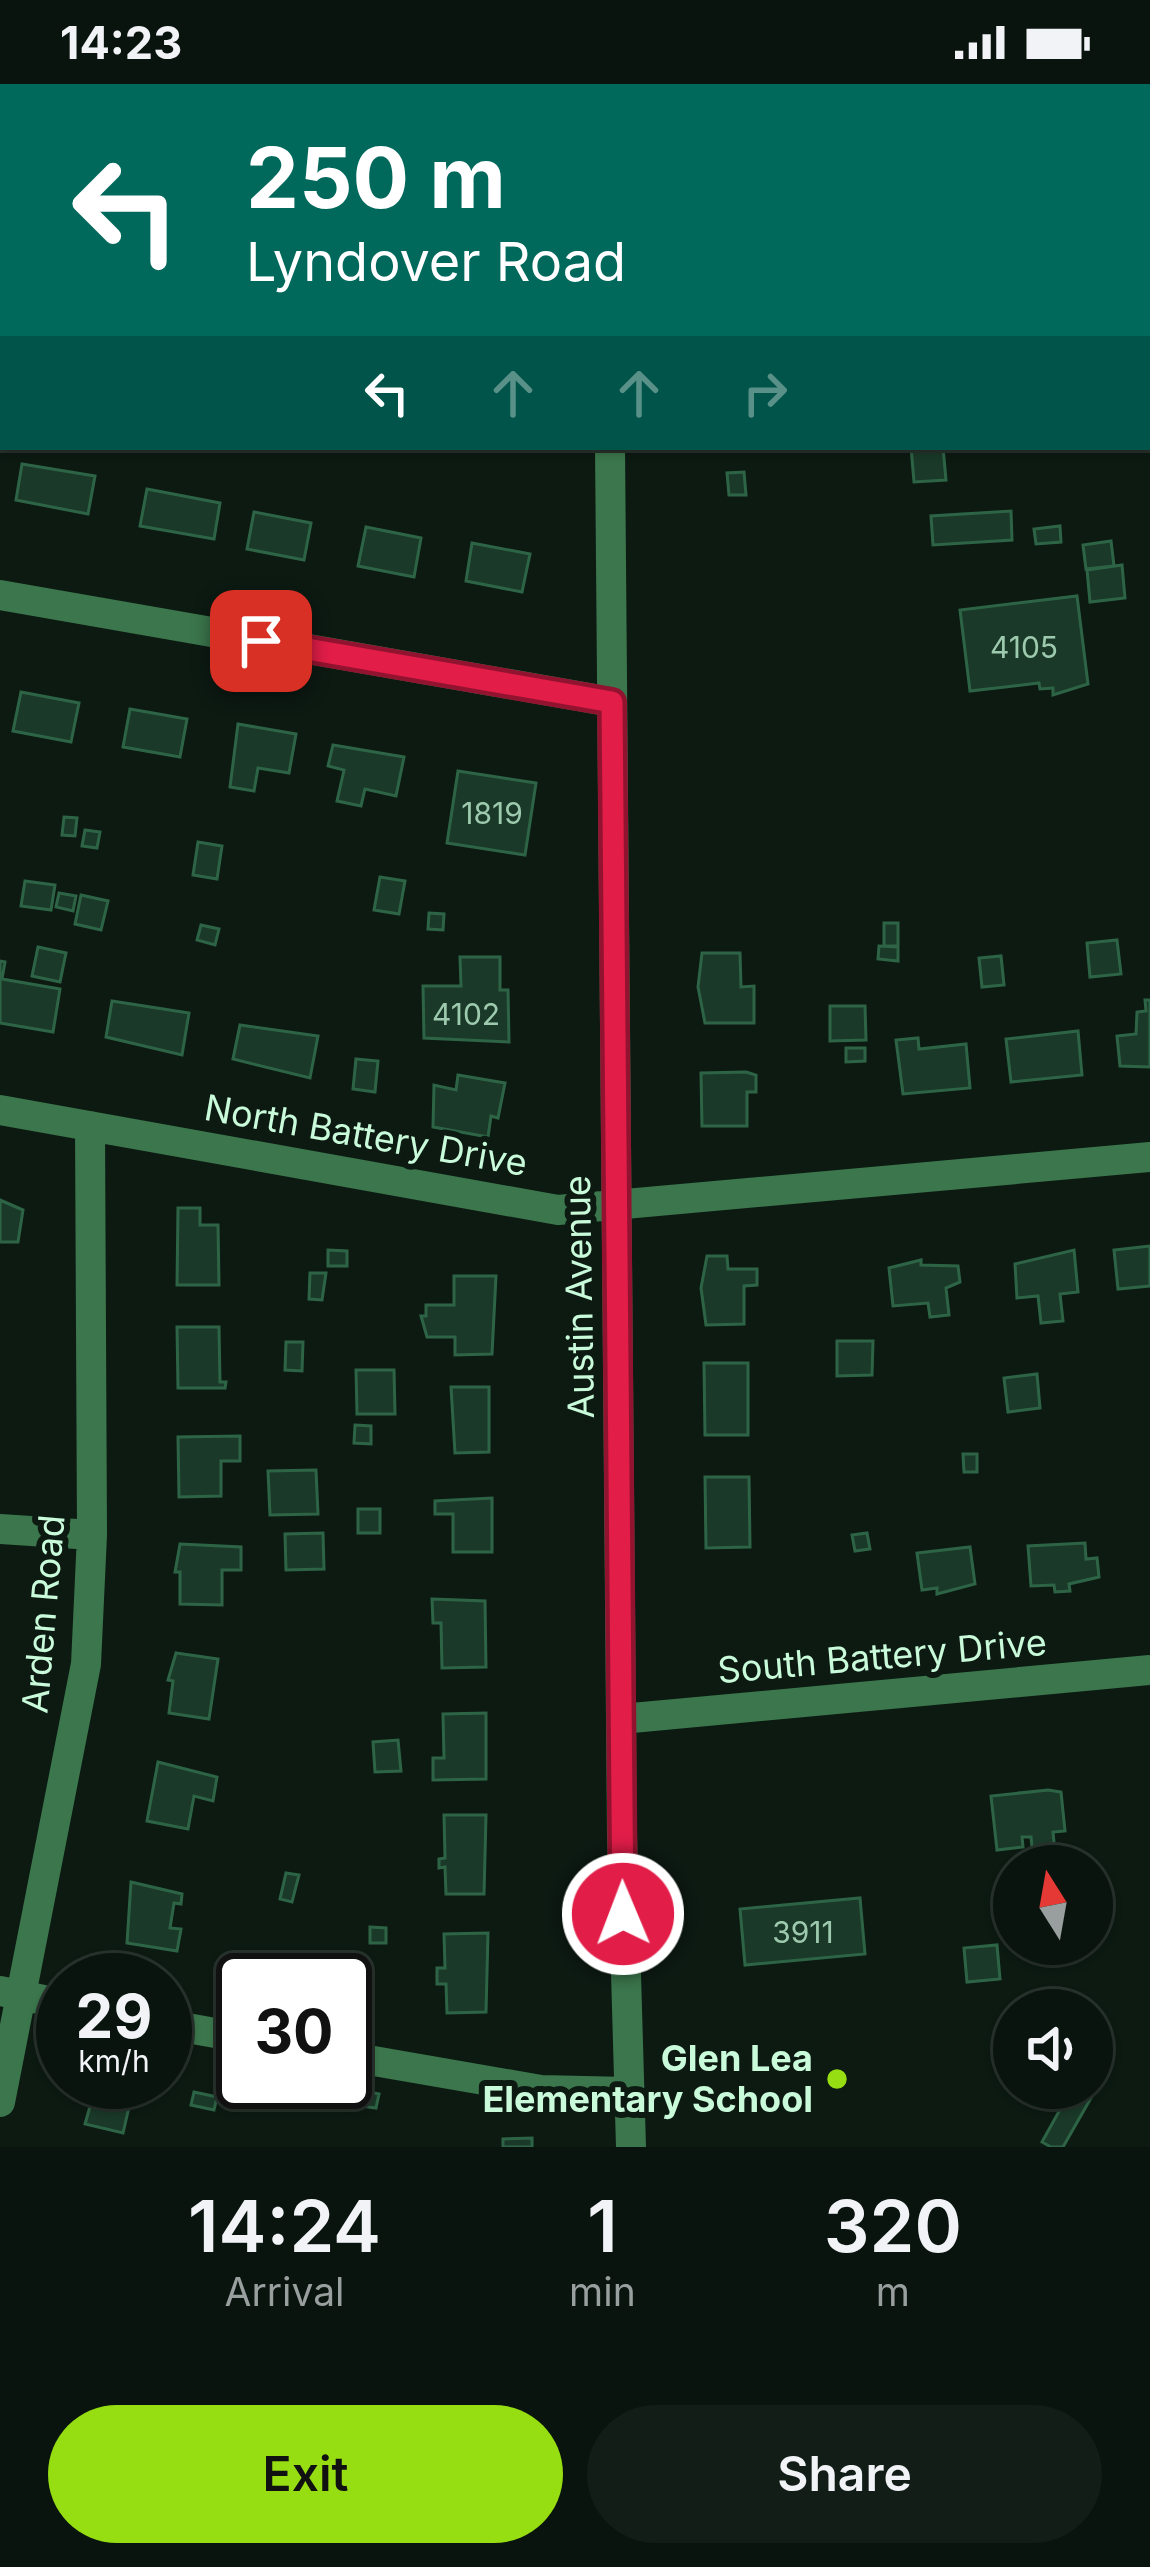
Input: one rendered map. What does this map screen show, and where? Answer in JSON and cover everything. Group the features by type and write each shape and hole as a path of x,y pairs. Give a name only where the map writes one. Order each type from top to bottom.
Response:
{"street":[{"name":"Austin Avenue","path":"610,450 621,1720 631,2147"},
{"path":"0,595 612,702"},
{"name":"North Battery Drive","path":"0,1110 558,1210 1150,1157"},
{"name":"Arden Road","path":"0,2102 11,1994 86,1664 92,1535 90,1126"},
{"path":"0,1529 92,1535"},
{"name":"South Battery Drive","path":"621,1720 1150,1670"},
{"path":"372,2061 541,2090 628,2092"}],"building":[{"path":"911,450 943,450 946,480 914,482"},
{"path":"22,464 95,476 88,514 16,500"},
{"path":"744,472 746,495 729,495 727,473"},
{"path":"147,489 220,503 214,539 140,526"},
{"path":"1011,511 1012,540 933,545 931,516"},
{"path":"254,512 311,523 304,560 247,549"},
{"path":"1060,526 1061,542 1036,544 1034,529"},
{"path":"366,527 421,538 414,577 358,566"},
{"path":"1111,541 1114,566 1086,569 1083,545"},
{"path":"472,543 530,554 522,592 466,581"},
{"path":"1122,565 1125,598 1090,602 1087,570"},
{"path":"1077,596 1088,684 1053,695 1053,688 1040,689 1039,683 970,691 960,610"},
{"path":"21,692 79,703 71,742 13,731"},
{"path":"130,709 187,719 180,757 123,747"},
{"path":"238,724 296,734 289,773 258,768 254,791 230,787"},
{"path":"333,745 404,757 396,796 365,789 361,806 337,801 344,770 328,766"},
{"path":"458,771 536,783 525,855 447,843"},
{"path":"64,817 77,818 75,836 62,835"},
{"path":"85,830 100,832 97,848 82,846"},
{"path":"198,842 222,846 217,879 193,875"},
{"path":"380,877 405,881 399,914 374,910"},
{"path":"25,881 55,885 51,910 21,906"},
{"path":"59,893 76,896 73,911 56,907"},
{"path":"81,895 108,901 101,930 75,924"},
{"path":"429,913 444,914 443,930 428,929"},
{"path":"884,923 898,923 898,946 884,946"},
{"path":"201,925 219,929 215,945 197,940"},
{"path":"1117,940 1121,974 1090,977 1087,943"},
{"path":"879,946 898,947 898,961 878,959"},
{"path":"38,947 66,953 60,982 32,976"},
{"path":"702,953 740,953 741,987 754,986 754,1023 705,1023 698,987"},
{"path":"1001,956 1004,985 982,987 979,958"},
{"path":"460,957 500,957 500,990 508,990 509,1042 424,1038 423,986 461,986"},
{"path":"0,961 5,962 2,979 60,989 53,1032 0,1023"},
{"path":"1145,1000 1150,1000 1150,1067 1120,1066 1117,1036 1136,1034 1137,1012 1146,1011"},
{"path":"112,1001 189,1013 182,1055 106,1037"},
{"path":"830,1006 865,1006 866,1040 830,1041"},
{"path":"240,1025 318,1036 310,1078 233,1059"},
{"path":"1078,1031 1082,1075 1011,1082 1006,1039"},
{"path":"918,1038 919,1049 966,1044 970,1088 903,1094 896,1040"},
{"path":"846,1048 865,1048 865,1061 846,1062"},
{"path":"356,1059 378,1061 375,1092 353,1089"},
{"path":"701,1073 756,1075 756,1092 747,1092 747,1126 702,1126"},
{"path":"458,1075 505,1083 498,1118 491,1116 488,1137 433,1127 434,1085 456,1090"},
{"path":"0,1200 23,1210 18,1242 0,1242"},
{"path":"178,1208 200,1208 200,1225 218,1225 219,1285 177,1285"},
{"path":"1150,1246 1150,1286 1118,1289 1114,1250"},
{"path":"328,1250 347,1251 347,1266 328,1266"},
{"path":"1074,1250 1078,1292 1060,1294 1063,1321 1041,1323 1038,1296 1017,1298 1015,1264"},
{"path":"707,1256 727,1256 728,1269 757,1269 757,1285 744,1286 744,1324 706,1325 701,1288"},
{"path":"921,1260 921,1265 958,1266 960,1282 946,1288 949,1315 930,1317 928,1303 893,1306 889,1268"},
{"path":"310,1273 326,1273 322,1300 309,1299"},
{"path":"454,1276 496,1276 492,1354 455,1355 455,1337 427,1337 421,1316 426,1316 426,1305 454,1305"},
{"path":"177,1327 219,1327 220,1382 226,1382 225,1388 178,1388"},
{"path":"837,1341 873,1341 872,1375 837,1376"},
{"path":"286,1342 303,1342 302,1371 285,1370"},
{"path":"704,1363 748,1363 748,1435 705,1435"},
{"path":"356,1370 394,1370 395,1414 357,1414"},
{"path":"1037,1374 1040,1408 1008,1412 1004,1378"},
{"path":"451,1387 489,1387 489,1452 455,1453"},
{"path":"355,1425 371,1426 371,1444 354,1443"},
{"path":"240,1436 240,1461 221,1461 221,1496 179,1497 178,1437"},
{"path":"963,1454 977,1454 977,1472 964,1472"},
{"path":"316,1470 318,1514 270,1515 268,1471"},
{"path":"705,1477 749,1477 750,1547 706,1548"},
{"path":"492,1498 492,1552 453,1552 453,1514 435,1514 435,1501"},
{"path":"358,1509 380,1509 380,1533 358,1533"},
{"path":"323,1533 324,1569 286,1570 285,1534"},
{"path":"867,1533 870,1549 855,1551 852,1535"},
{"path":"1085,1543 1086,1559 1097,1558 1099,1577 1069,1584 1070,1591 1055,1592 1054,1585 1031,1586 1028,1546"},
{"path":"180,1544 241,1547 241,1570 222,1570 222,1605 180,1604 180,1572 175,1572"},
{"path":"970,1547 975,1584 937,1594 937,1588 922,1590 917,1553"},
{"path":"432,1599 485,1601 486,1667 442,1668 441,1623 433,1623"},
{"path":"176,1653 218,1659 209,1719 169,1713 173,1681 168,1680"},
{"path":"486,1713 486,1779 433,1780 433,1758 444,1758 443,1714"},
{"path":"398,1740 401,1771 375,1772 373,1742"},
{"path":"158,1762 217,1777 213,1801 194,1796 188,1829 147,1821"},
{"path":"1061,1792 1065,1831 1053,1832 1054,1845 1032,1845 1031,1837 1022,1837 1023,1845 996,1845 991,1796"},
{"path":"444,1815 486,1815 484,1894 446,1894 445,1867 439,1868 439,1859 445,1858"},
{"path":"286,1873 299,1875 292,1902 280,1899"},
{"path":"131,1882 182,1894 181,1904 174,1903 170,1928 181,1929 177,1951 127,1943"},
{"path":"860,1898 865,1954 745,1965 740,1909"},
{"path":"370,1927 386,1928 386,1943 370,1943"},
{"path":"488,1933 486,2012 447,2013 446,1984 437,1984 437,1968 445,1968 444,1934"},
{"path":"993,1945 993,1965 999,1965 1000,1979 967,1982 964,1948"},
{"path":"194,2092 216,2097 214,2110 192,2105"},
{"path":"89,2109 129,2109 123,2133 85,2124"},
{"path":"1060,2109 1085,2109 1063,2147 1042,2142"},
{"path":"532,2138 532,2147 503,2147 503,2139"}],"place":[{"name":"Glen Lea Elementary School","path":"837,2079"}],"route":[{"path":"261,641 612,702 623,1914"}]}
